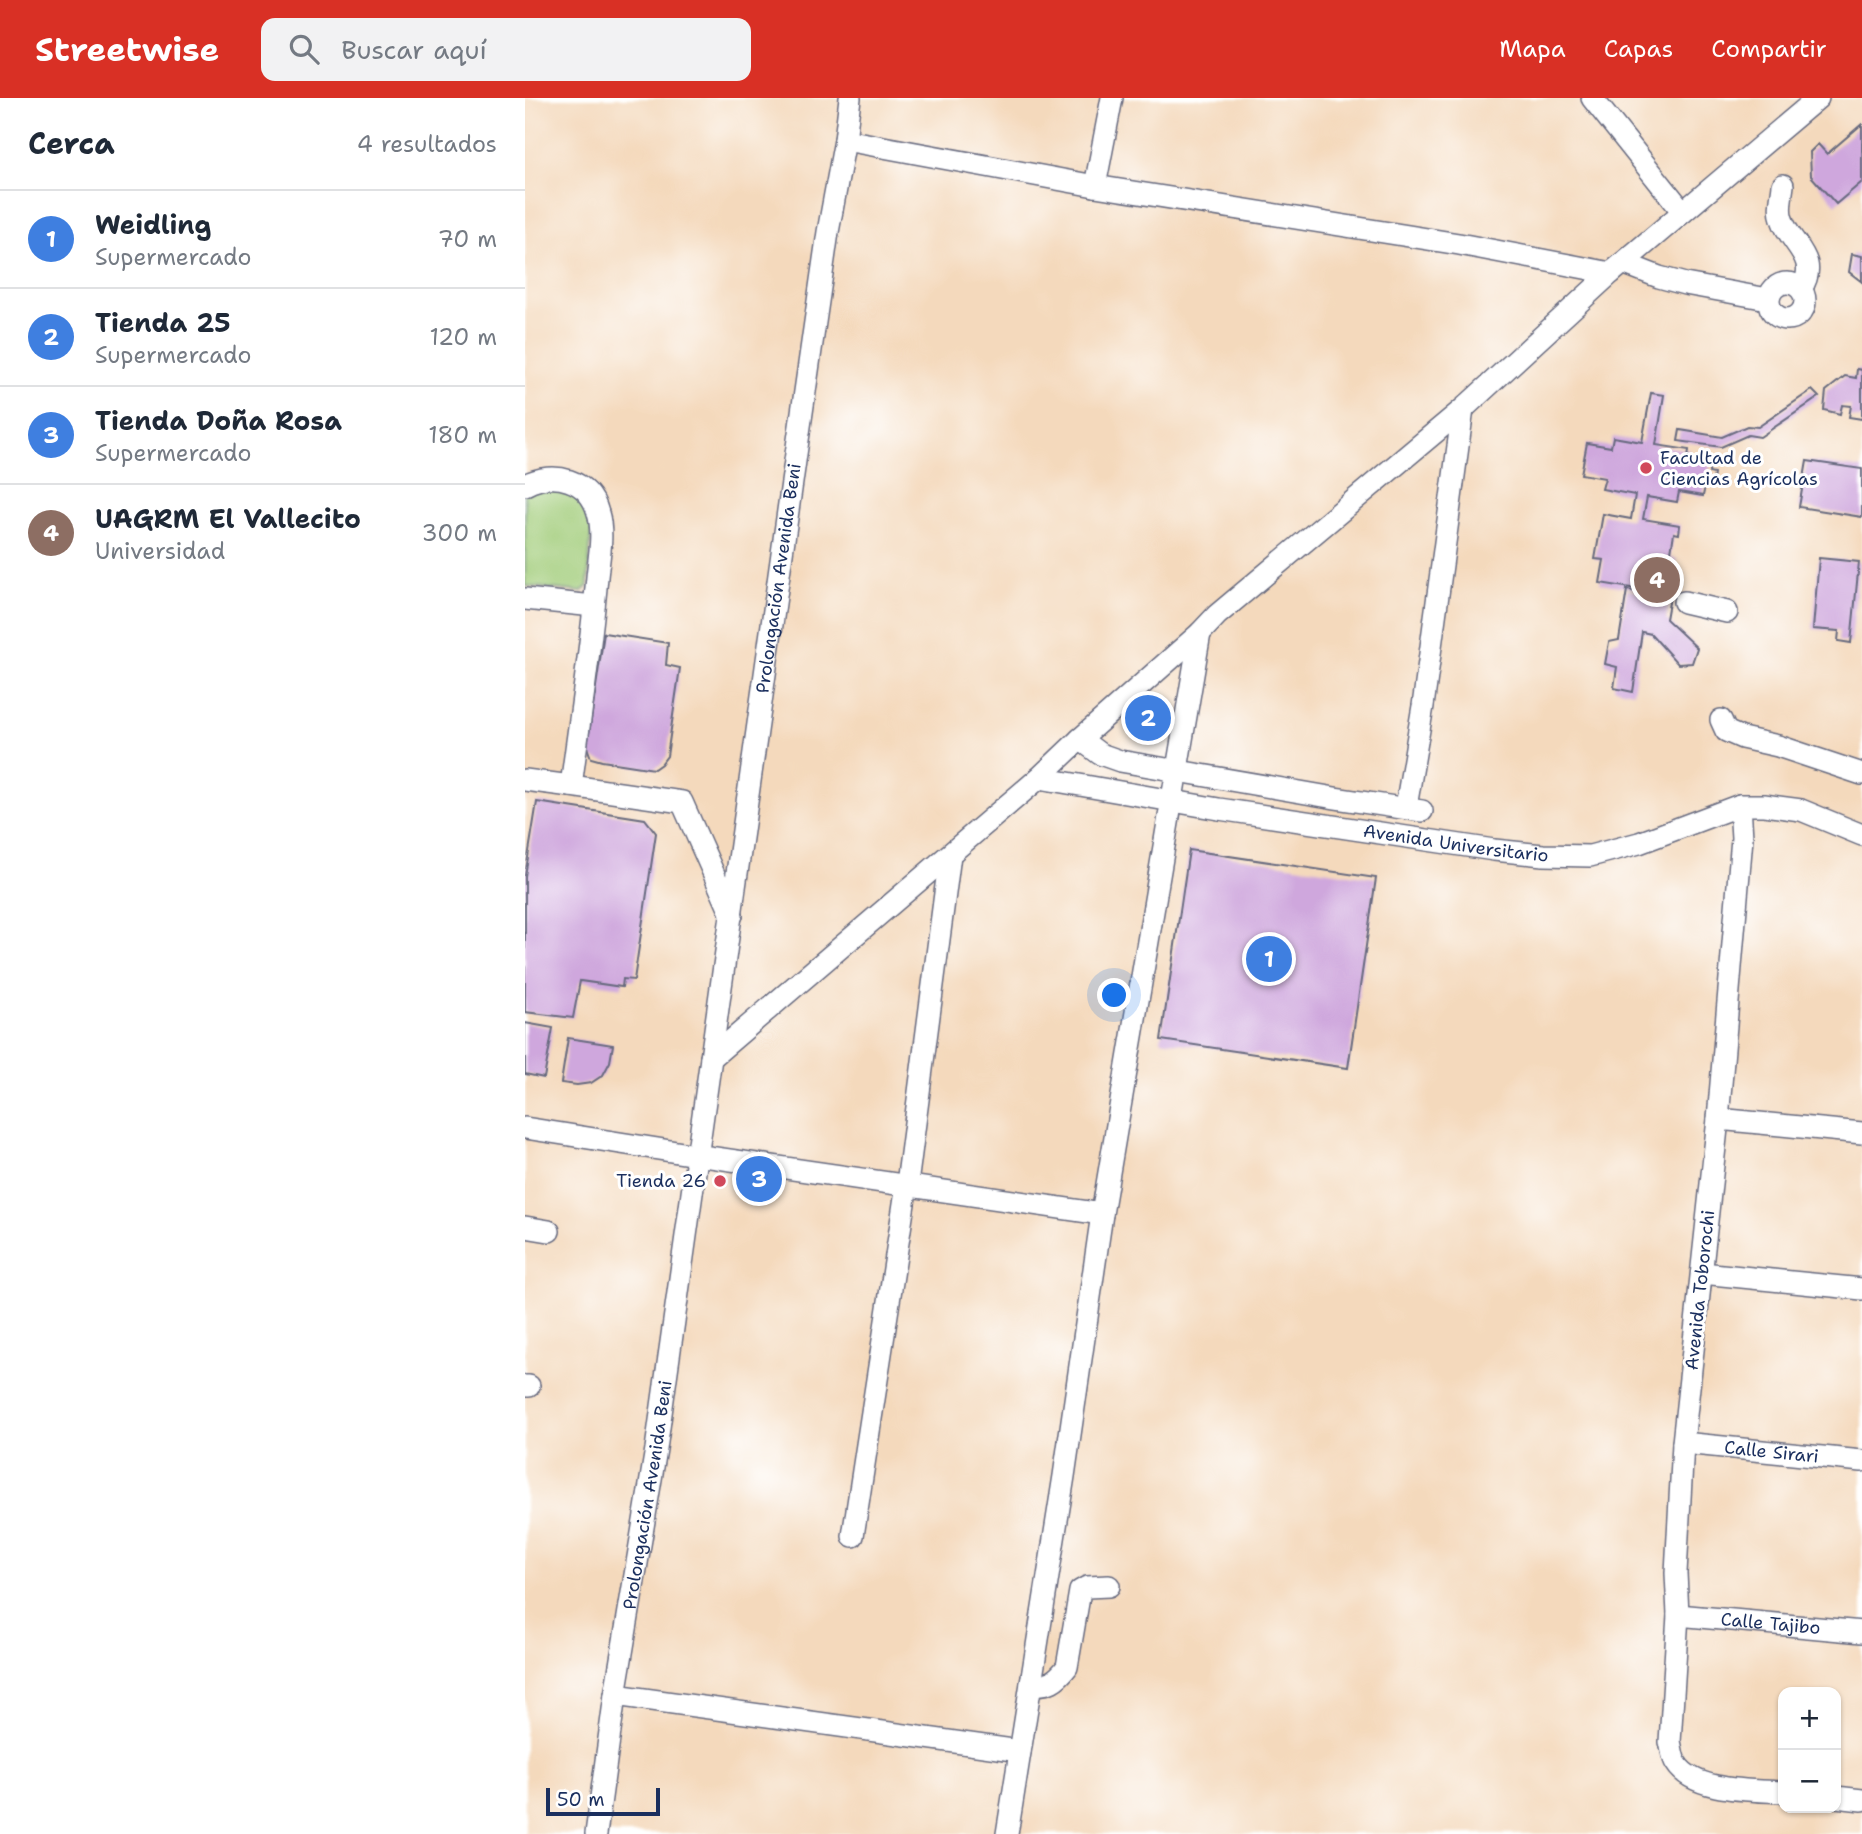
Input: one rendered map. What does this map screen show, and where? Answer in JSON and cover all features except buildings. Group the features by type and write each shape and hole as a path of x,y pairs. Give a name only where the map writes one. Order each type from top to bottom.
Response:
{"street":[{"name":"Prolongación Avenida Beni","path":"596,1834 615,1695 656,1449 826,246 850,98"},
{"path":"1095,186 1112,98"},
{"path":"1592,98 1682,212"},
{"path":"712,1059 1039,778 1200,634 1217,615 1463,409 1617,268 1818,98"},
{"path":"845,139 1095,186 1617,268 1768,299"},
{"path":"1783,185 1781,218 1791,237 1804,252 1806,263 1808,279 1801,289"},
{"path":"1791,283 1801,289 1805,300 1802,312 1787,320 1775,316 1768,299 1778,284 1791,283"},
{"path":"1080,739 1100,754 1120,761 1414,809 1423,706 1463,409"},
{"path":"525,485 546,478 569,480 588,493 600,523 594,606 571,786"},
{"path":"525,599 594,606"},
{"path":"1684,602 1727,612"},
{"path":"1007,1834 1065,1476 1102,1214 1200,634"},
{"path":"1721,720 1726,731 1742,738 1778,746 1862,774"},
{"name":"Avenida Universitario","path":"1039,778 1172,801 1494,850 1543,855 1590,856 1639,843 1739,805 1801,810 1862,835"},
{"path":"525,780 682,802 732,915"},
{"name":"Avenida Toborochi","path":"1739,805 1742,838 1719,1119 1683,1443 1676,1573 1678,1615 1670,1742 1674,1761 1683,1773 1711,1786 1778,1792"},
{"path":"853,1536 907,1184 950,855"},
{"path":"1719,1119 1862,1133"},
{"path":"525,1128 1102,1214"},
{"path":"525,1227 549,1231"},
{"path":"1702,1273 1862,1289"},
{"name":"Calle Sirari","path":"1683,1443 1862,1461"},
{"path":"1031,1684 1051,1683 1061,1676 1067,1667 1080,1591 1087,1587 1109,1586"},
{"name":"Calle Tajibo","path":"1678,1615 1862,1632"},
{"path":"615,1695 1020,1751"},
{"path":"1841,1798 1862,1800"}],"green space":[{"path":"541,485 577,491 592,515 588,586 581,592 525,586 525,493"}],"place":[{"name":"Facultad de Ciencias Agrícolas","path":"1646,468"},
{"name":"UAGRM El Vallecito","path":"1657,580"},
{"name":"Tienda 25","path":"1148,718"},
{"name":"Weidling","path":"1269,959"},
{"name":"Tienda Doña Rosa","path":"759,1179"},
{"name":"Tienda 26","path":"720,1181"}]}
